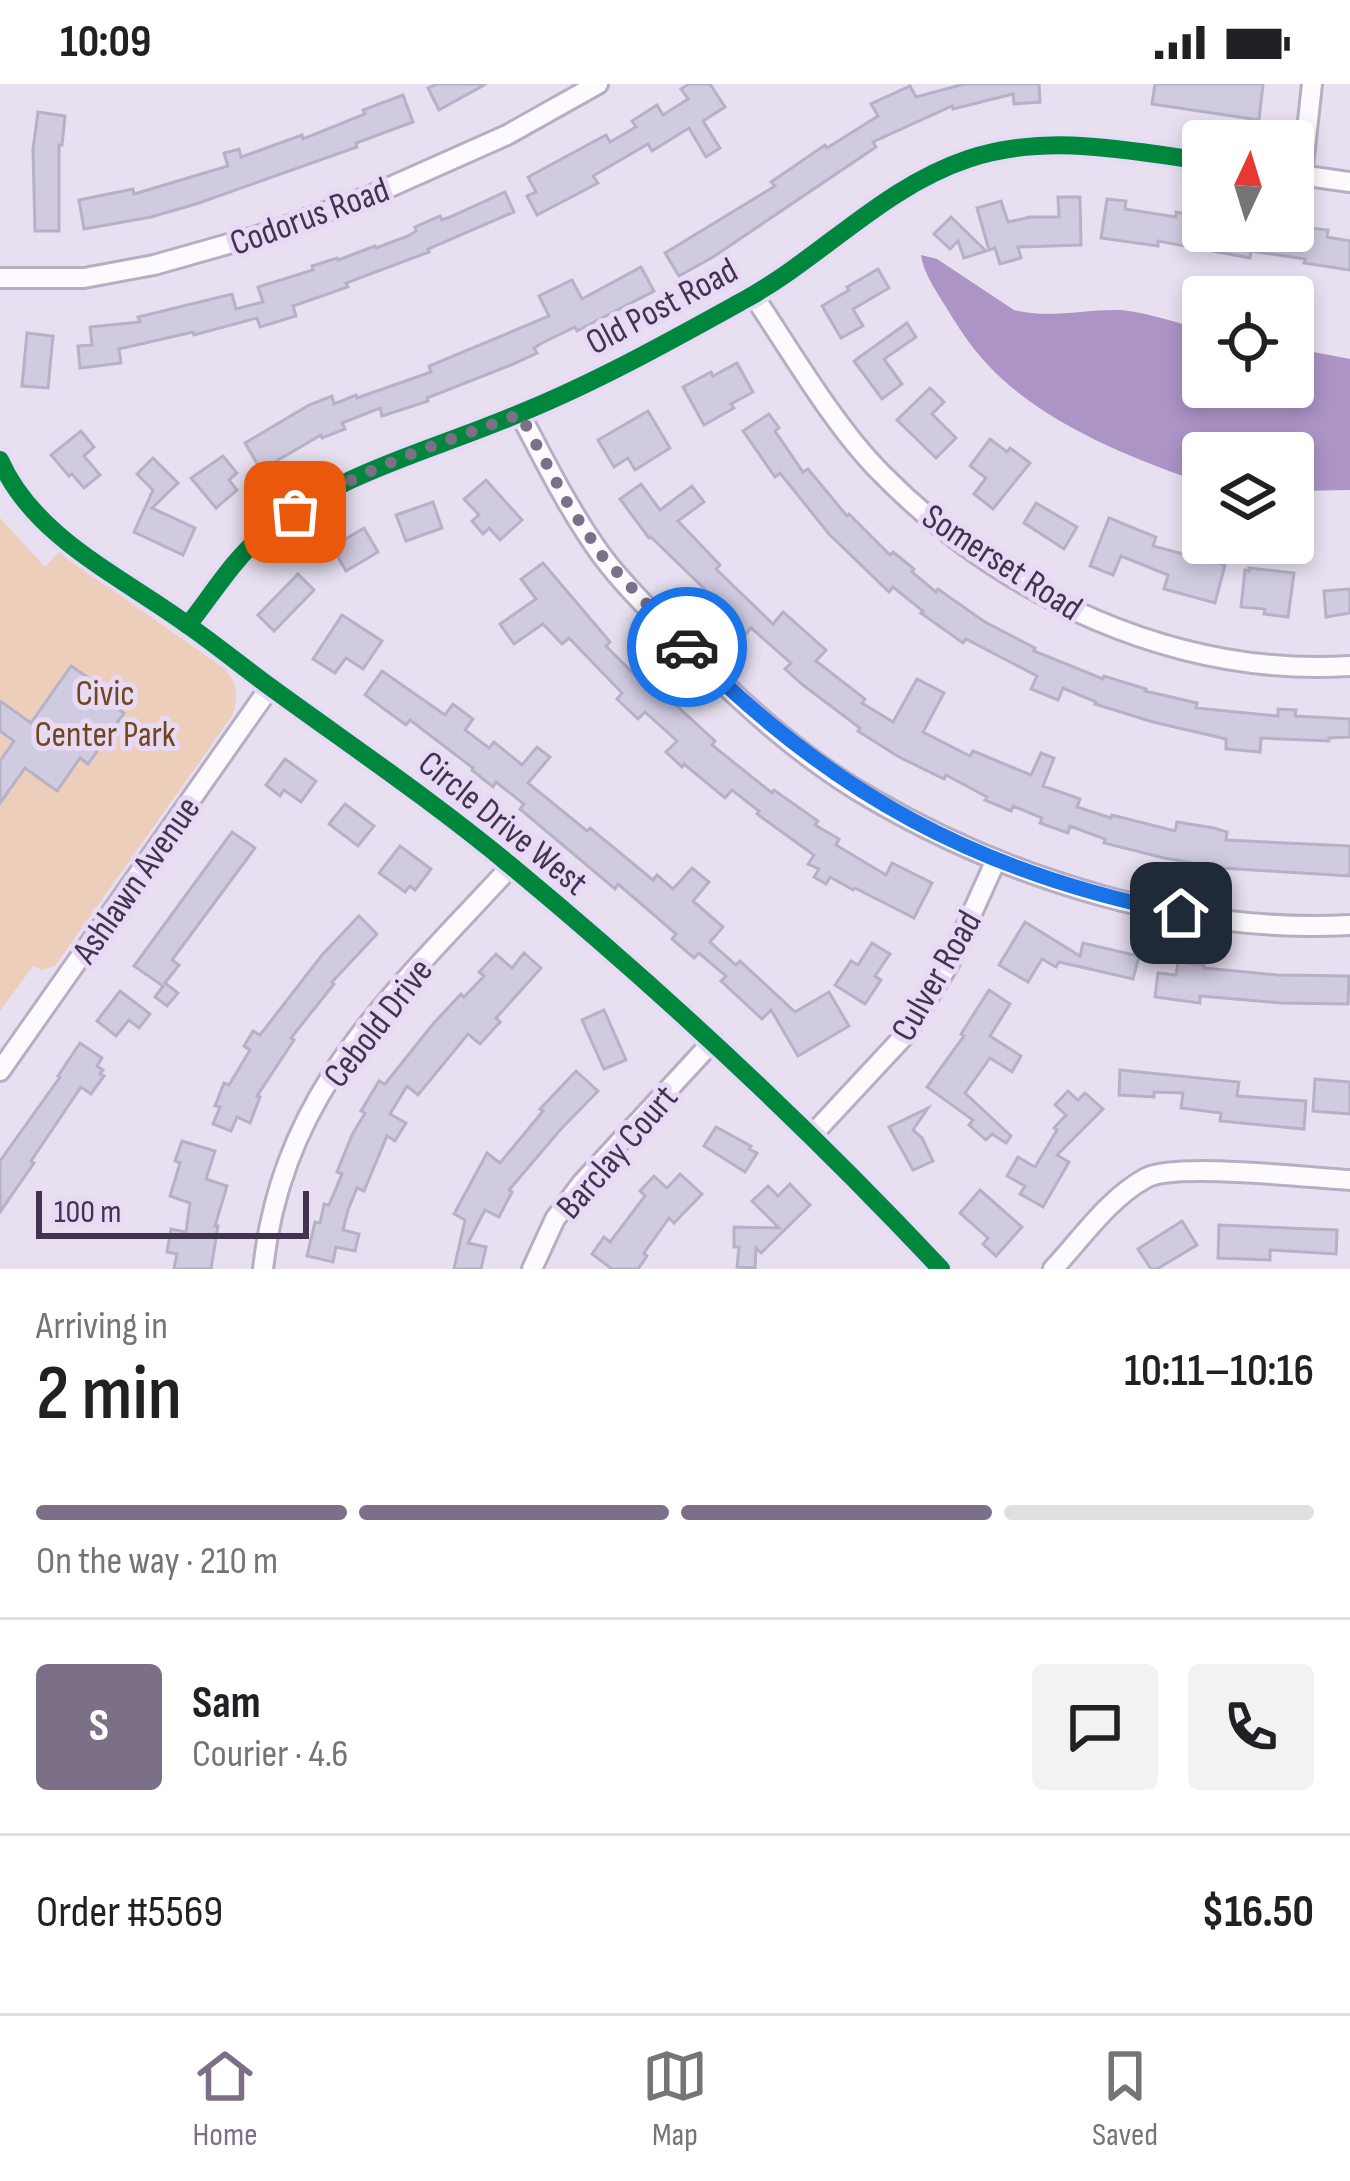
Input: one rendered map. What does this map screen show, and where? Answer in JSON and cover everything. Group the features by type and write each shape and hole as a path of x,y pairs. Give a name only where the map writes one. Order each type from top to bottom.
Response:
{"street":[{"name":"Codorus Road","path":"0,278 84,278 154,266 267,233 372,195 507,135 598,84"},
{"path":"1306,120 1312,84"},
{"name":"Old Post Road","path":"188,625 262,535 327,490 520,414 647,353 753,295 926,175 973,157 1023,146 1083,146 1182,158"},
{"path":"1314,177 1350,182"},
{"name":"Somerset Road","path":"753,295 878,471 947,534 1022,583 1097,623 1193,652 1288,665 1350,666"},
{"path":"520,414 568,504 603,557 701,662 756,712 854,787 932,831 1052,882 1164,910 1259,923 1350,925"},
{"name":"Circle Drive West","path":"0,460 31,508 66,539 511,866 713,1041 812,1135 937,1268"},
{"name":"Ashlawn Avenue","path":"0,1071 270,687"},
{"name":"Culver Road","path":"812,1135 906,1034 955,953 996,860"},
{"name":"Cebold Drive","path":"263,1269 277,1198 297,1137 336,1065 380,1007 511,866"},
{"name":"Barclay Court","path":"532,1269 555,1219 582,1183 713,1041"},
{"path":"1142,1155 1151,1175"},
{"path":"1053,1269 1115,1202 1151,1175 1204,1172 1350,1180"}],"green space":[{"name":"Civic Center Park","path":"0,518 45,567 59,552 225,669 236,697 232,716 55,966 42,970 33,966 0,1011"}],"shaded area":[{"path":"921,255 937,259 1014,310 1041,314 1129,311 1182,323 1182,408 1314,408 1314,352 1350,359 1350,490 1314,491 1314,432 1182,432 1182,475 1059,421 1009,385 981,357 924,268"}],"building":[{"path":"486,84 439,110 428,88"},
{"path":"710,84 725,107 703,121 720,148 706,157 689,128 652,151 648,144 593,176 598,183 537,215 527,196 536,192 528,177 606,135 610,142 636,127 632,121 657,105 663,115 688,99 681,89"},
{"path":"964,84 1039,84 1040,102 1014,104 1013,94 952,106 873,142 876,147 679,276 665,253 775,186 771,182 825,145 878,116 871,104 910,86 916,97"},
{"path":"1155,84 1263,84 1259,120 1152,104"},
{"path":"403,95 413,122 356,143 357,147 196,204 84,229 79,200 133,189 134,194 228,166 224,153 239,149 241,157 302,135 303,139"},
{"path":"38,112 65,116 59,145 59,231 35,231 33,149"},
{"path":"505,192 514,212 429,252 346,283 348,287 293,306 296,316 260,327 257,318 119,349 121,363 80,368 78,346 92,345 90,327 140,322 138,317 232,294 236,309 263,302 258,287 408,236 415,227"},
{"path":"1058,197 1080,197 1081,245 1018,247 1021,258 1000,264 995,248 989,250 977,208 1001,201 1008,222 1059,217"},
{"path":"1107,199 1126,201 1125,209 1176,217 1176,212 1182,213 1182,245 1101,238"},
{"path":"951,217 986,251 964,258 958,241 950,249 934,234"},
{"path":"1314,228 1328,230 1327,237 1350,241 1350,270 1304,263 1305,259 1258,252 1314,252"},
{"path":"1218,252 1251,252 1250,258"},
{"path":"641,267 654,291 577,331 575,327 542,343 534,348 537,353 511,365 428,401 382,416 380,408 342,423 345,429 321,435 261,470 245,443 309,405 332,396 334,404 357,398 431,372 429,366 549,316 539,296 572,280 582,299"},
{"path":"878,269 889,288 853,309 863,326 841,338 822,306"},
{"path":"907,323 916,337 884,359 902,384 882,399 854,361"},
{"path":"27,333 53,336 48,388 22,386"},
{"path":"737,363 753,392 704,425 683,387"},
{"path":"930,388 944,402 932,414 956,438 936,458 897,420"},
{"path":"648,411 670,448 635,470 628,458 614,467 598,440"},
{"path":"769,414 803,472 808,469 847,516 890,555 893,552 908,564 936,592 938,589 1034,651 1103,679 1197,703 1196,708 1278,716 1278,709 1296,710 1295,716 1350,719 1350,737 1329,741 1261,738 1260,752 1226,749 1226,739 1095,704 1063,688 1058,700 1031,689 1037,676 966,639 963,643 893,587 889,592 829,534 780,473 775,477 743,431"},
{"path":"81,431 94,447 84,456 100,475 84,488 51,455"},
{"path":"990,439 1030,463 993,509 974,494 986,478 970,466"},
{"path":"223,456 237,473 229,480 237,490 216,508 191,478"},
{"path":"153,458 178,483 152,508 195,528 183,555 134,532 153,490 137,474"},
{"path":"486,480 522,520 500,540 489,528 483,534 472,521 479,515 464,499"},
{"path":"641,484 660,510 692,486 704,502 678,521 720,565 716,569 773,624 783,612 826,650 816,661 865,699 862,703 893,722 917,679 944,693 923,732 970,756 973,751 1031,775 1041,753 1054,758 1043,786 1080,799 1077,807 1175,831 1177,822 1214,828 1227,832 1226,840 1350,846 1350,876 1221,868 1104,843 1105,839 1070,826 1068,833 1040,823 1042,818 1013,806 1011,811 946,775 944,779 899,757 858,731 803,685 785,669 791,663 751,628 745,635 724,614 727,611 649,538 620,499"},
{"path":"433,502 442,528 406,541 396,515"},
{"path":"1036,503 1077,527 1064,549 1024,523"},
{"path":"1109,518 1156,537 1153,546 1182,554 1182,564 1225,565 1215,603 1164,589 1168,575 1121,556 1113,575 1090,566"},
{"path":"364,528 378,552 346,571 332,547"},
{"path":"543,563 610,642 606,646 715,741 712,745 772,793 774,790 818,821 815,825 839,839 836,845 886,875 892,863 932,883 914,918 830,877 826,884 814,877 819,869 808,864 814,855 732,790 725,798 684,764 682,767 666,752 677,741 645,712 638,719 617,699 622,693 569,638 562,644 543,624 514,644 500,624 536,599 521,579"},
{"path":"1249,568 1294,573 1288,617 1241,607"},
{"path":"298,574 314,590 274,631 258,615"},
{"path":"1350,589 1350,613 1326,617 1324,591"},
{"path":"342,615 382,641 363,669 346,658 335,673 313,659"},
{"path":"71,666 105,689 100,696 124,713 88,764 80,758 57,791 25,768 0,803 0,761 14,741 0,731 0,701 31,723"},
{"path":"382,671 445,715 453,704 473,719 465,730 489,748 494,742 522,765 537,747 550,757 528,783 653,880 657,875 673,889 692,868 709,882 693,901 723,927 710,942 736,965 740,961 795,1012 829,992 849,1026 798,1056 771,1010 762,1019 721,981 726,976 699,953 694,958 672,939 676,934 618,884 615,889 520,809 524,804 496,782 493,787 410,720 406,725 365,695"},
{"path":"285,759 316,781 301,802 284,790 280,796 266,785"},
{"path":"345,804 374,826 358,846 329,824"},
{"path":"232,832 255,848 172,960 179,965 165,983 178,993 167,1006 155,997 163,986 134,966"},
{"path":"400,846 431,869 415,890 410,886 405,892 379,873"},
{"path":"359,916 377,934 332,982 291,1038 257,1096 250,1123 237,1117 231,1131 213,1124 224,1083 229,1085 250,1050 244,1046 253,1031 260,1035"},
{"path":"1025,922 1080,956 1083,943 1139,956 1133,979 1059,962 1056,967 1042,959 1028,982 999,965"},
{"path":"872,943 890,954 865,1004 835,985 851,961 858,965"},
{"path":"524,953 541,968 496,1018 500,1022 480,1044 468,1034 418,1095 407,1086 390,1114 406,1123 395,1141 387,1136 364,1191 357,1188 348,1210 343,1230 359,1234 355,1251 336,1247 333,1262 307,1256 315,1222 320,1223 324,1204 329,1205 342,1174 337,1172 365,1113 361,1111 379,1081 385,1084 433,1024 484,976 479,972 496,954 512,968"},
{"path":"1178,962 1278,975 1349,976 1348,1004 1200,996 1200,1003 1155,997 1158,973 1176,975"},
{"path":"989,990 1010,1004 990,1036 1021,1056 1012,1072 990,1058 965,1093 1011,1136 1006,1143 992,1134 986,1140 969,1125 973,1120 927,1087 964,1036"},
{"path":"120,991 150,1014 139,1028 129,1020 116,1036 97,1021"},
{"path":"604,1010 626,1060 604,1069 582,1020"},
{"path":"80,1043 102,1058 97,1066 104,1076 91,1094 81,1087 0,1212 0,1161"},
{"path":"1120,1070 1239,1082 1237,1096 1306,1101 1304,1129 1220,1121 1221,1113 1181,1108 1183,1093 1119,1095"},
{"path":"576,1071 598,1091 509,1190 499,1217 485,1210 468,1243 486,1247 481,1269 454,1269 465,1220 454,1214 487,1153 500,1163"},
{"path":"1315,1079 1350,1082 1350,1114 1313,1111"},
{"path":"1068,1091 1078,1100 1085,1093 1103,1109 1057,1155 1069,1162 1043,1207 1020,1194 1025,1186 1007,1176 1018,1157 1035,1167 1054,1128 1066,1115 1055,1105"},
{"path":"928,1108 913,1130 933,1161 913,1170 889,1127"},
{"path":"716,1127 757,1153 745,1172 704,1146"},
{"path":"182,1141 215,1151 206,1179 227,1186 215,1226 211,1269 174,1269 177,1254 167,1252 171,1229 186,1232 190,1203 170,1196"},
{"path":"680,1174 702,1194 674,1223 669,1218 638,1269 612,1269 592,1254 604,1237 610,1242 645,1196 640,1191 654,1176 667,1188"},
{"path":"790,1184 810,1205 761,1253 756,1248 755,1268 737,1267 734,1227 779,1228 752,1201 768,1186 778,1196"},
{"path":"980,1190 1022,1227 996,1256 983,1244 988,1238 960,1213"},
{"path":"1182,1221 1197,1245 1151,1269 1138,1249"},
{"path":"1219,1225 1337,1230 1336,1254 1270,1250 1270,1260 1218,1258"}],"cycle path":[{"path":"188,625 253,544 322,494 547,402 634,360 774,282 881,204 938,171 997,151 1055,145 1182,158"},
{"path":"0,460 35,512 83,554 421,796 567,913 785,1111 941,1269"}],"way so far":[{"path":"295,512 327,490 390,462 520,414 568,504 603,557 687,647"}],"route":[{"path":"687,647 756,712 870,798 932,831 1052,882 1181,913"}]}
